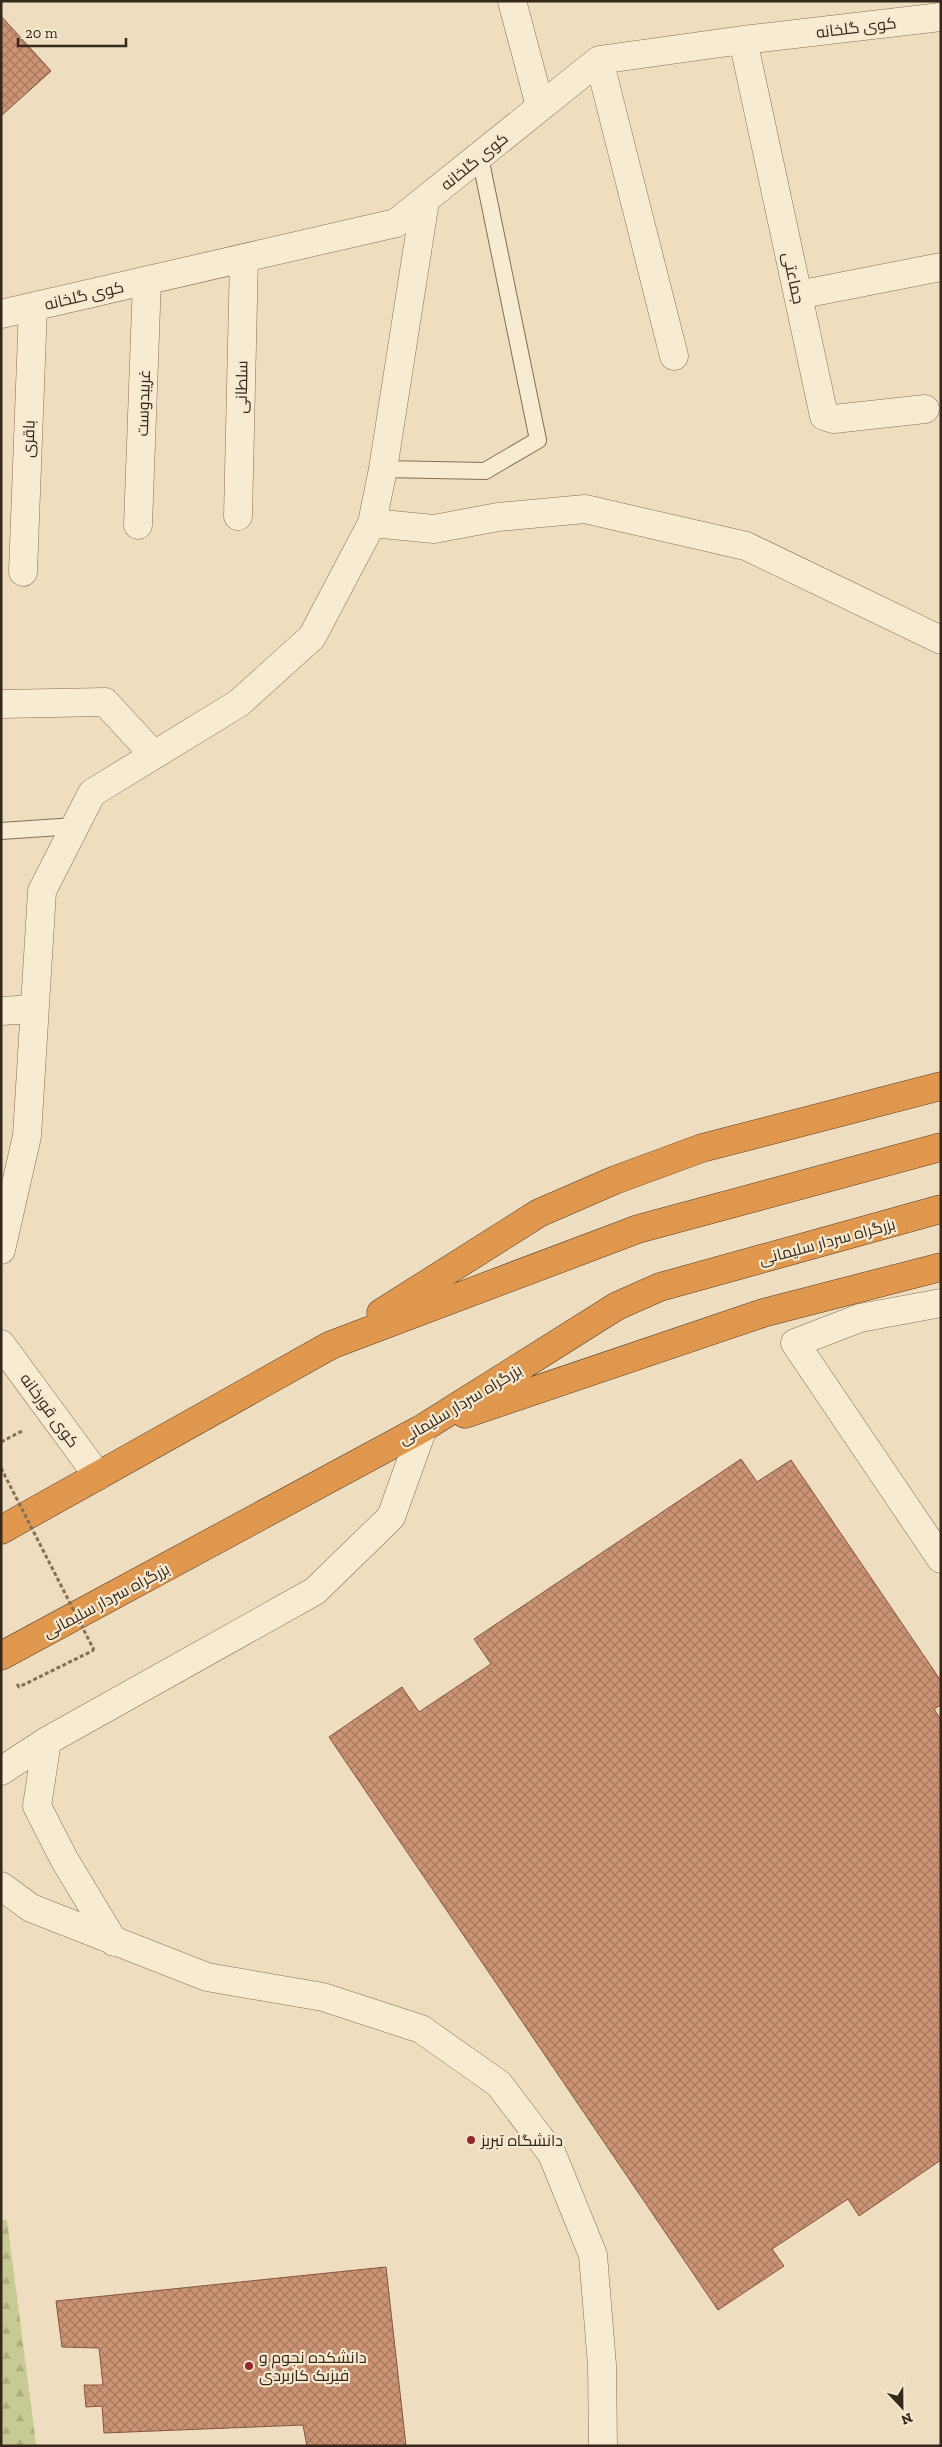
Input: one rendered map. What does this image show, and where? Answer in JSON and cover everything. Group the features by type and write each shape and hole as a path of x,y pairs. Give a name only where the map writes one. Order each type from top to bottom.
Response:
{"highway":[{"path":"1,1530 331,1345 539,1214 615,1180 702,1148 941,1086"},
{"path":"331,1345 638,1229 941,1147"},
{"name":"بزرگراه سردار سلیمانی","path":"1,1656 423,1428 617,1306 660,1287 941,1209"},
{"path":"423,1428 764,1313 941,1267"}],"street":[{"path":"512,1 540,106"},
{"name":"کوی گلخانه","path":"1,314 396,223 599,60 743,40 941,18"},
{"name":"جماعتی","path":"743,40 824,416 834,419 925,409"},
{"path":"599,60 674,356"},
{"path":"1,1250 27,1136 42,891 92,793 239,703 312,637 372,522 383,469 425,201"},
{"name":"سلطانی","path":"238,516 244,258"},
{"path":"798,295 941,267"},
{"name":"غریبدوست","path":"138,525 147,280"},
{"name":"باقری","path":"24,572 33,306"},
{"path":"372,522 434,529 498,517 584,509 746,546 941,640"},
{"path":"1,704 105,702 154,755"},
{"path":"1,1011 34,1009"},
{"path":"941,1303 860,1318 795,1343 941,1559"},
{"name":"کوی قورخانه","path":"1,1344 98,1476"},
{"path":"1,1770 47,1741 314,1591 391,1517 423,1428"},
{"path":"47,1741 38,1806 64,1859 114,1942"},
{"path":"1,1886 31,1908 207,1977 323,1997 421,2030 499,2084 552,2154 593,2255 602,2365 603,2446"}],"lane":[{"path":"383,469 485,471 538,440 480,157"},
{"path":"1,831 75,826"}],"path":[{"path":"1,1468 94,1650 19,1687"}],"green space":[{"path":"1,2219 7,2220 36,2444 44,2446 1,2446"}],"building":[{"path":"1,16 51,71 1,116"},
{"path":"741,1459 757,1482 791,1460 941,1681 941,1705 934,1709 941,1720 941,2160 859,2216 848,2199 772,2249 784,2266 718,2310 329,1737 402,1687 419,1712 491,1664 474,1639"},
{"name":"دانشکده نجوم و فیزیک کاربردی","path":"386,2267 406,2446 307,2446 303,2425 104,2433 102,2406 86,2407 84,2385 103,2385 99,2348 62,2347 56,2301"}],"place":[{"name":"دانشگاه تبریز","path":"471,2140"},
{"name":"دانشکده نجوم و فیزیک کاربردی","path":"249,2366"}]}
